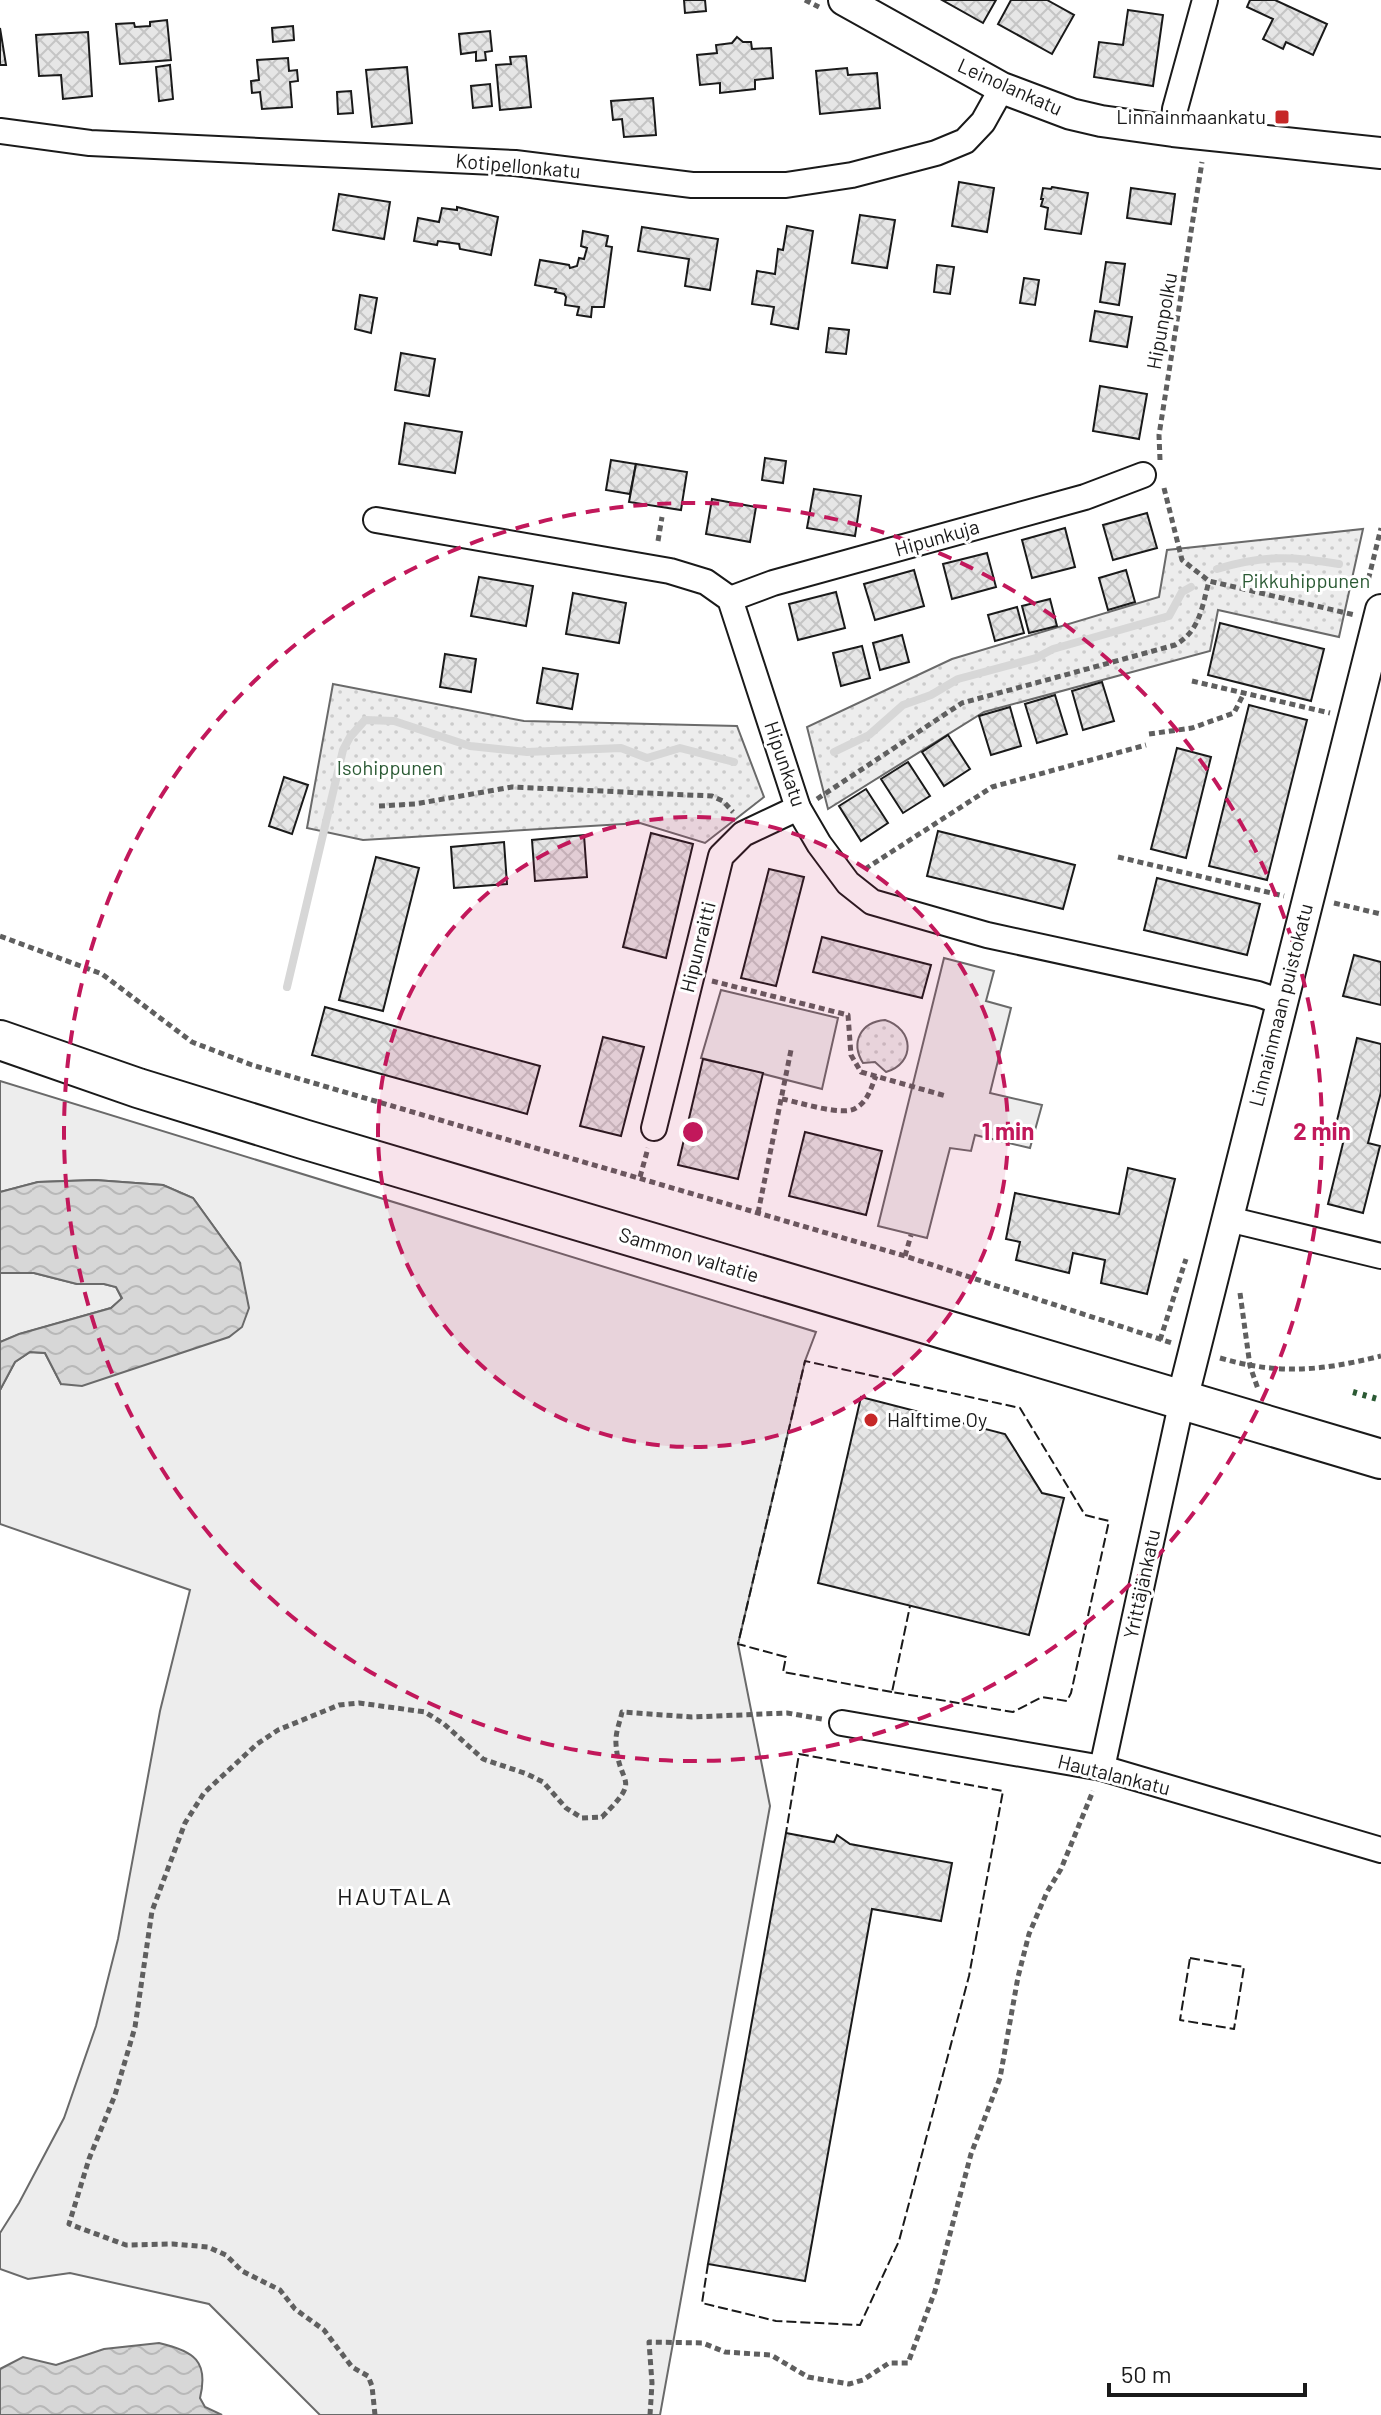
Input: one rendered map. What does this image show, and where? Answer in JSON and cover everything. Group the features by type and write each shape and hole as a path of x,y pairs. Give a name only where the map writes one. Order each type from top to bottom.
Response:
{"main road":[{"name":"Sammon valtatie","path":"0,1040 138,1088 303,1139 1381,1459"}],"street":[{"name":"Leinolankatu","path":"844,0 1002,88 1071,114 1173,131 1381,153"},
{"path":"1173,131 1175,109 1205,0"},
{"name":"Kotipellonkatu","path":"0,131 90,143 515,163 692,185 786,185 852,175 936,153 965,141 983,122 1002,88"},
{"name":"Hipunkuja","path":"730,599 773,583 1085,497 1152,473"},
{"path":"376,520 670,571 706,582 730,599"},
{"name":"Hipunkatu","path":"730,599 798,808 819,844 848,883 872,902 987,935 1258,994 1281,1002"},
{"name":"Linnainmaan puistokatu","path":"1182,1400 1281,1002 1370,613"},
{"name":"Hipunraitti","path":"654,1128 721,856 743,834 798,808"},
{"path":"1228,1219 1381,1256"},
{"name":"Yrittäjänkatu","path":"1102,1768 1182,1400"},
{"name":"Hautalankatu","path":"842,1723 1102,1768 1381,1850"}],"path":[{"name":"Hipunpolku","path":"1203,158 1152,473 1182,560 1209,581"},
{"path":"658,541 662,517"},
{"path":"798,808 825,796 962,703 1175,645 1196,627 1209,581 1370,613"},
{"path":"1192,681 1335,714"},
{"path":"1149,734 1192,728 1234,713 1244,693"},
{"path":"864,870 992,787 1146,745"},
{"path":"379,806 415,804 512,787 700,795 723,801 750,830"},
{"path":"1118,857 1285,896"},
{"path":"1329,901 1381,914"},
{"path":"0,936 102,974 192,1042 252,1065 905,1256 1250,1366 1293,1371 1346,1365 1381,1356"},
{"path":"691,976 848,1015 851,1055 861,1072 946,1096"},
{"path":"758,1213 791,1050"},
{"path":"782,1099 842,1111 855,1110 866,1099 876,1076"},
{"path":"905,1256 911,1235"},
{"path":"375,2415 368,2376 352,2367 324,2330 295,2309 280,2290 242,2271 226,2255 208,2247 126,2245 69,2224 89,2159 115,2095 135,2027 148,1928 157,1894 194,1807 230,1768 278,1730 339,1705 387,1705 425,1712 444,1724 483,1759 543,1782 566,1808 582,1818 602,1817 622,1796 628,1780 615,1742 622,1712 692,1717 787,1713 842,1723"},
{"path":"650,2415 652,2383 649,2342 703,2343 725,2352 771,2355 808,2377 849,2384 863,2380 889,2363 908,2363 935,2291 971,2154 1000,2078 1029,1934 1047,1892 1061,1869 1102,1768"}],"shaded area":[{"path":"944,958 994,971 986,1001 1011,1008 990,1093 1042,1105 1030,1148 975,1135 971,1151 950,1148 927,1238 878,1226"},
{"path":"721,990 838,1018 822,1089 701,1058"},
{"path":"0,1081 816,1332 805,1361 738,1644 770,1806 660,2415 320,2415 209,2304 70,2273 28,2279 0,2269 0,2233 64,2118 96,2026 118,1939 160,1711 190,1590 0,1524 0,1390 15,1362 30,1352 45,1353 61,1384 240,1263 193,1198 163,1185 95,1180 38,1182 0,1192"},
{"path":"0,1273 34,1273 77,1284 104,1284 116,1287 122,1299 111,1308 0,1342"}],"green space":[{"name":"Pikkuhippunen","path":"1363,529 1339,637 1218,610 1210,651 984,712 828,809 807,727 952,659 1159,597 1167,550"},
{"name":"Isohippunen","path":"333,684 524,721 737,726 764,797 705,843 640,823 363,840 307,828"},
{"path":"885,1020 902,1031 908,1046 903,1061 886,1072 875,1062 863,1063 858,1048 864,1029"}],"water":[{"path":"95,1180 163,1185 193,1198 240,1263 249,1308 242,1327 229,1337 82,1386 61,1384 45,1353 30,1352 15,1362 0,1390 0,1342 111,1308 122,1298 116,1287 104,1284 77,1284 34,1273 0,1273 0,1192 38,1182"},
{"path":"159,2343 190,2354 196,2360 202,2375 200,2398 205,2407 222,2415 0,2415 0,2369 23,2357 56,2365 104,2349"}],"building":[{"path":"684,0 705,0 706,11 685,13"},
{"path":"942,0 996,0 983,23"},
{"path":"1011,0 1047,0 1074,15 1052,54 998,24"},
{"path":"1250,0 1275,0 1327,24 1313,55 1286,42 1283,49 1263,39 1273,19 1247,7"},
{"path":"1128,10 1163,15 1153,86 1094,77 1099,42 1123,45"},
{"path":"167,20 171,60 120,64 116,24 150,26 150,22"},
{"path":"293,26 294,40 273,42 272,28"},
{"path":"0,28 6,65 0,65"},
{"path":"490,31 492,51 485,52 486,60 476,61 476,52 461,54 459,34"},
{"path":"88,32 92,96 63,99 61,75 39,76 36,35"},
{"path":"737,37 743,42 751,42 752,49 771,48 773,78 755,80 755,89 720,93 720,83 700,85 697,55 717,53 716,45 732,43"},
{"path":"526,56 531,107 500,110 496,65 511,64 510,57"},
{"path":"288,58 289,71 297,70 298,81 290,82 292,107 262,109 260,92 252,93 251,81 259,80 257,60"},
{"path":"170,65 173,99 159,101 156,67"},
{"path":"407,67 412,123 372,127 366,70"},
{"path":"847,68 848,75 877,73 880,108 820,114 816,71"},
{"path":"490,84 492,106 473,108 471,86"},
{"path":"351,91 353,113 338,114 337,92"},
{"path":"653,98 656,135 624,137 622,119 613,120 611,101"},
{"path":"959,182 994,188 987,232 952,226"},
{"path":"1043,188 1088,193 1081,234 1045,229 1048,208 1041,206 1041,199"},
{"path":"1131,188 1175,194 1171,224 1127,218"},
{"path":"339,194 390,202 384,239 333,230"},
{"path":"457,207 498,217 491,255 460,249 459,244 438,241 437,245 414,241 418,218 439,222 442,208 457,210"},
{"path":"860,215 895,220 887,268 852,263"},
{"path":"787,226 813,231 798,329 771,324 774,307 752,304 757,271 775,274 778,249 783,250"},
{"path":"642,227 718,239 710,290 685,286 689,259 638,251"},
{"path":"583,231 608,236 606,246 612,247 604,307 592,307 591,317 577,315 579,307 565,305 566,297 555,292 556,289 535,285 540,260 569,265 570,268 577,266 579,258 584,259 587,248 581,246"},
{"path":"1106,262 1125,264 1119,305 1100,302"},
{"path":"937,265 954,267 950,294 934,292"},
{"path":"1024,278 1039,280 1035,305 1020,303"},
{"path":"360,295 377,298 371,333 355,329"},
{"path":"1095,311 1132,317 1127,347 1090,341"},
{"path":"829,328 849,330 846,354 826,352"},
{"path":"401,353 435,359 429,396 395,390"},
{"path":"1100,386 1147,394 1139,439 1093,431"},
{"path":"405,423 462,432 455,473 399,464"},
{"path":"765,458 786,461 783,483 762,480"},
{"path":"611,460 636,464 630,494 606,490"},
{"path":"636,464 687,472 681,510 629,502"},
{"path":"814,489 861,496 855,536 807,528"},
{"path":"712,499 756,507 750,542 706,534"},
{"path":"1147,513 1157,548 1113,560 1103,525"},
{"path":"1065,528 1075,567 1032,578 1022,540"},
{"path":"987,553 996,587 952,599 943,564"},
{"path":"914,570 924,606 875,620 864,584"},
{"path":"1126,570 1135,602 1108,610 1099,578"},
{"path":"479,577 533,586 526,626 471,616"},
{"path":"836,592 845,628 798,640 789,604"},
{"path":"573,593 626,603 619,643 566,634"},
{"path":"1050,599 1057,626 1029,633 1022,606"},
{"path":"1017,607 1024,633 995,641 988,615"},
{"path":"1220,623 1324,649 1311,701 1208,675"},
{"path":"902,635 909,662 880,670 873,643"},
{"path":"862,646 870,678 841,686 833,653"},
{"path":"445,654 476,659 471,692 440,687"},
{"path":"543,668 578,674 572,709 537,703"},
{"path":"1102,682 1114,721 1083,730 1072,691"},
{"path":"1055,695 1067,734 1037,743 1025,704"},
{"path":"1249,705 1307,720 1267,880 1209,866"},
{"path":"1010,707 1021,746 991,755 979,716"},
{"path":"948,735 970,769 944,786 922,752"},
{"path":"1177,748 1211,757 1186,858 1151,849"},
{"path":"908,762 930,796 903,813 881,779"},
{"path":"284,777 308,785 292,834 269,826"},
{"path":"866,789 888,823 861,841 839,806"},
{"path":"938,831 1075,865 1063,909 927,876"},
{"path":"651,833 693,844 666,958 623,947"},
{"path":"584,835 587,877 535,881 532,840"},
{"path":"504,842 507,884 454,888 451,847"},
{"path":"376,857 419,868 383,1011 339,1000"},
{"path":"769,869 804,877 776,986 741,978"},
{"path":"1157,878 1260,904 1247,955 1144,930"},
{"path":"822,937 931,965 922,998 813,972"},
{"path":"1354,955 1381,962 1381,1005 1343,996"},
{"path":"325,1007 540,1066 527,1114 312,1055"},
{"path":"603,1037 644,1047 621,1136 580,1126"},
{"path":"1357,1038 1381,1044 1381,1092 1368,1143 1380,1146 1363,1213 1328,1204 1344,1139 1333,1137"},
{"path":"703,1059 763,1073 738,1179 678,1165"},
{"path":"805,1132 882,1151 866,1215 789,1196"},
{"path":"1128,1168 1175,1179 1147,1294 1101,1283 1105,1260 1073,1253 1069,1273 1016,1260 1020,1242 1006,1239 1015,1193 1119,1214"},
{"path":"861,1397 1005,1434 1042,1493 1064,1498 1029,1635 818,1583"},
{"path":"786,1833 834,1842 837,1835 850,1844 952,1863 941,1921 872,1909 805,2281 708,2264"}],"waterway":[{"path":"1217,569 1278,558 1339,564"},
{"path":"834,752 869,735 903,705 931,695 958,679 1169,616 1182,592 1191,587"},
{"path":"287,987 343,750 365,720 394,721 470,746 527,752 621,748 647,758 680,748 734,762"}],"hedge":[{"path":"1353,1392 1381,1400"}],"fence":[{"path":"892,1692 783,1672 786,1657 738,1644 805,1361 1020,1408 1085,1515 1109,1521 1067,1701 1042,1697 1013,1712 892,1692 910,1606"},
{"path":"708,2264 702,2303 776,2321 860,2325 899,2241 969,1976 1003,1791 799,1754 786,1833"},
{"path":"1190,1958 1244,1967 1234,2029 1180,2020 1190,1958"}],"place":[{"name":"Linnainmaankatu","path":"1282,117"},
{"name":"Halftime Oy","path":"871,1420"}],"district":[{"name":"HAUTALA","path":"395,1897"}]}
